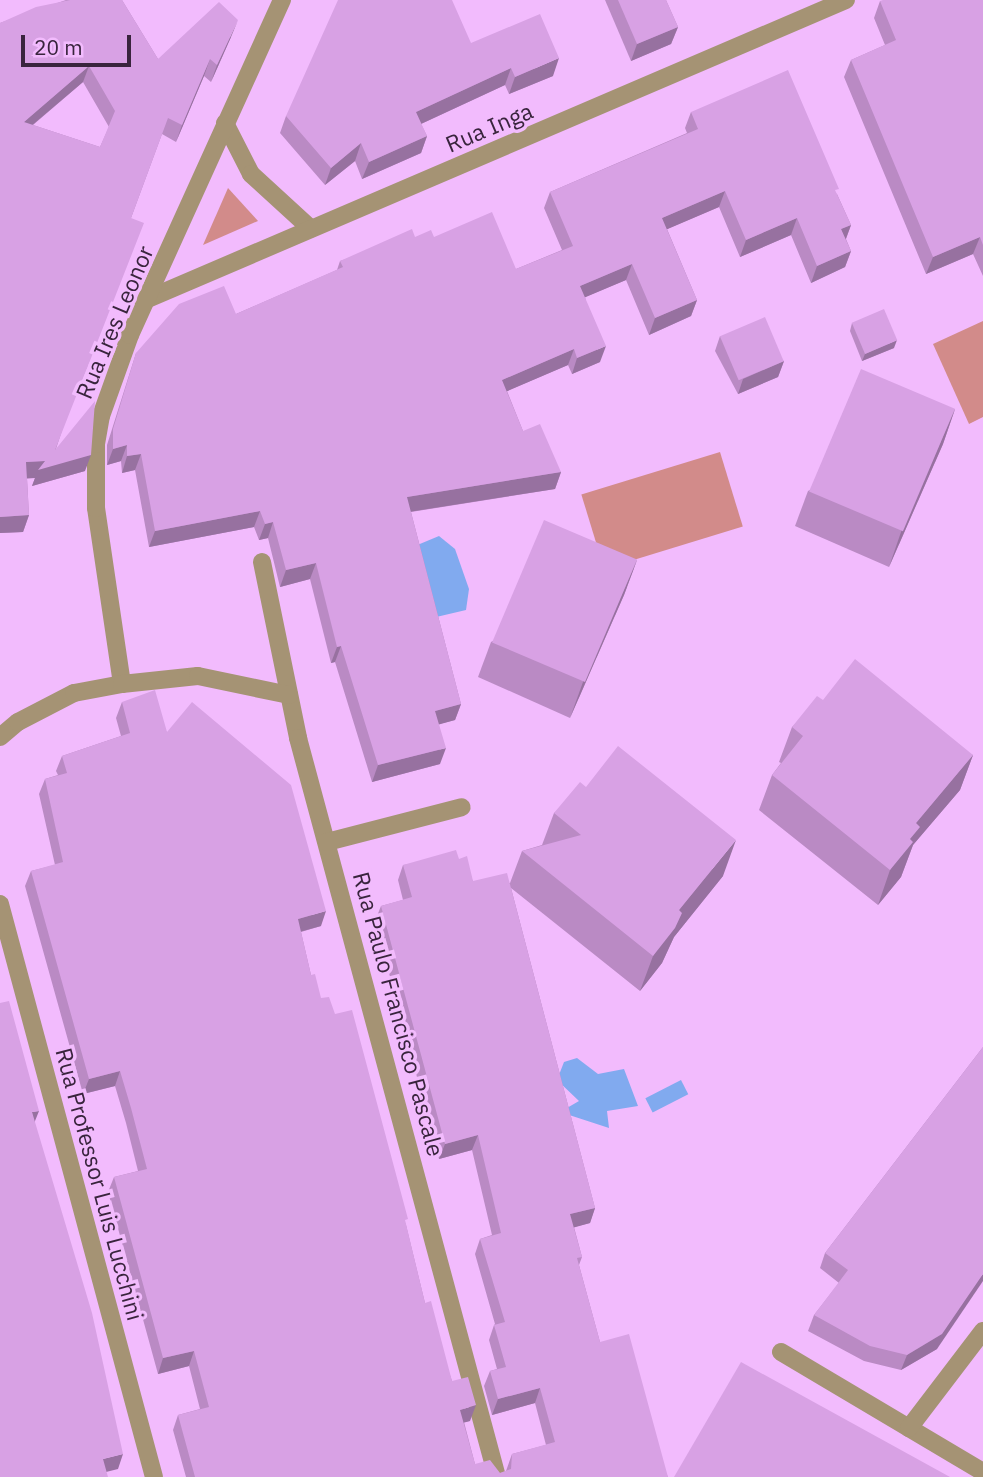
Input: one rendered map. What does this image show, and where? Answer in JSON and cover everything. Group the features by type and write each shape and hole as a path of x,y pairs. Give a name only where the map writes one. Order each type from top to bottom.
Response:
{"street":[{"name":"Rua Ires Leonor","path":"122,684 96,508 96,444 101,416 130,335 150,298 225,123 282,0"},
{"name":"Rua Inga","path":"150,298 846,0"},
{"path":"225,123 251,174 311,229"},
{"name":"Rua Paulo Francisco Pascale","path":"262,562 289,695 497,1477"},
{"path":"0,737 18,722 74,694 122,684 198,676 289,695"},
{"path":"327,842 462,807"},
{"name":"Rua Professor Luis Lucchini","path":"0,904 154,1477"},
{"path":"909,1428 983,1331"},
{"path":"781,1352 983,1472"}],"shaded area":[{"path":"228,188 258,221 203,245"},
{"path":"983,321 983,417 969,424 933,344"},
{"path":"720,452 743,527 604,569 581,494"}],"water":[{"path":"439,536 455,549 469,589 466,610 432,618 415,546"},
{"path":"577,1058 598,1074 624,1069 638,1106 607,1111 609,1128 560,1112 579,1101 557,1080 564,1062"},
{"path":"681,1080 688,1094 653,1112 645,1098"}],"building":[{"path":"70,0 122,0 158,59 219,2 238,20 217,65 210,59 182,125 168,118 131,218 144,223 55,450 95,401 91,455 38,470 45,461 26,462 29,515 0,517 0,23 36,7","holes":["89,66 115,111 100,147 24,122"]},
{"path":"338,0 452,0 471,43 540,14 559,58 515,77 511,68 416,112 427,136 369,162 361,143 331,168 286,116"},
{"path":"618,0 666,0 678,27 637,44"},
{"path":"983,0 983,245 980,237 933,257 851,60 896,40 880,1"},
{"path":"788,70 839,189 835,190 851,225 841,229 851,251 817,266 797,218 746,240 725,191 662,218 697,300 655,318 632,264 580,286 606,346 577,358 574,349 502,380 523,431 540,424 561,472 407,497 461,704 435,711 446,748 378,765 341,646 337,647 316,563 286,570 273,522 265,524 260,511 155,531 141,454 127,456 127,445 113,449 113,429 136,353 179,304 224,286 236,314 343,267 340,261 412,229 415,237 431,230 434,237 492,212 516,269 573,246 550,192 698,129 691,112"},
{"path":"884,309 897,340 865,354 852,323"},
{"path":"765,317 784,361 739,380 720,336"},
{"path":"861,369 955,409 903,531 809,491"},
{"path":"544,520 637,559 585,682 492,642"},
{"path":"855,659 973,755 916,823 920,827 910,839 913,842 890,870 772,775 803,736 792,727 817,696 823,700"},
{"path":"155,690 167,732 192,702 291,785 326,911 298,919 311,975 315,974 321,998 329,997 335,1014 352,1010 408,1219 405,1220 425,1303 431,1301 452,1381 468,1377 476,1405 460,1410 475,1464 490,1460 500,1473 511,1469 512,1454 555,1442 540,1388 498,1399 490,1371 506,1367 494,1325 505,1322 480,1239 501,1233 478,1135 445,1144 381,906 412,897 403,865 456,850 459,859 467,856 473,881 507,873 595,1208 570,1214 582,1257 577,1258 600,1342 629,1334 668,1477 195,1477 178,1415 209,1407 194,1351 163,1358 114,1177 147,1169 131,1108 120,1071 89,1079 31,871 63,862 45,779 67,773 62,756 130,733 122,702"},
{"path":"618,746 736,840 679,910 682,913 675,928 653,956 522,851 581,835 554,813 580,782 586,787"},
{"path":"9,1001 39,1111 32,1112 92,1313 123,1454 103,1459 108,1477 0,1477 0,1003"},
{"path":"983,1047 983,1274 942,1334 907,1355 870,1346 814,1315 848,1270 825,1253"},
{"path":"741,1362 950,1477 674,1477"}]}
